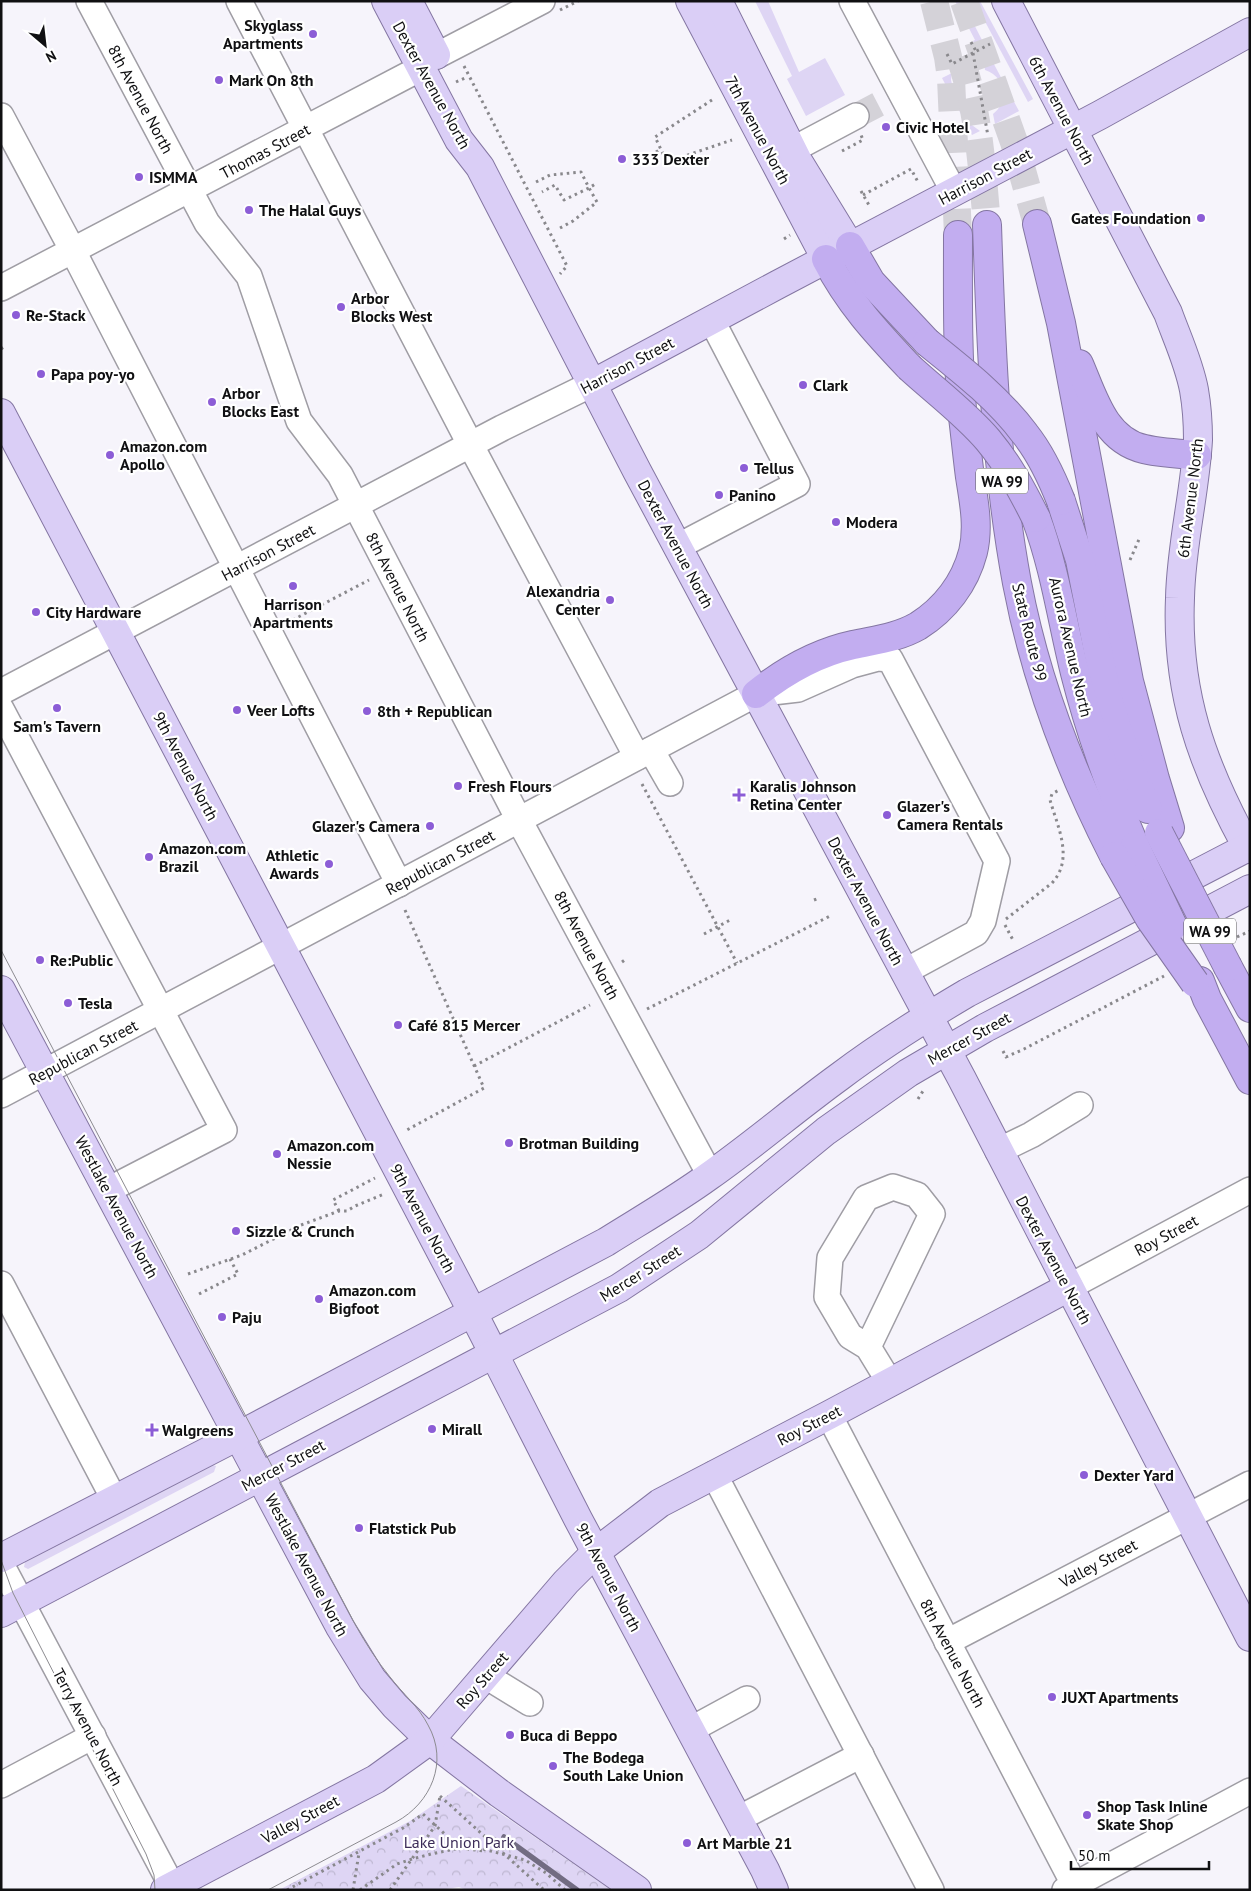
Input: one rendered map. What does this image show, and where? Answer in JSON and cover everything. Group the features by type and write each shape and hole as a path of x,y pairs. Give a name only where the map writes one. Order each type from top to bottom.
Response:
{"highway":[{"name":"WA 99","path":"1037,224 1061,323 1129,681 1165,830 1193,895 1250,1008"},
{"name":"State Route 99","path":"987,225 991,340 998,436 1006,515 1017,584 1038,668 1054,717 1083,791 1125,851"},
{"path":"756,694 777,677 801,663 826,652 899,635 917,627 933,616 947,602 959,586 968,569 975,542 976,513 962,407 958,235"},
{"name":"Aurora Avenue North","path":"850,246 871,282 888,302 927,342 970,377 1010,415 1040,456 1061,501 1083,575 1107,696 1121,740 1137,784 1165,830"},
{"name":"Aurora Avenue North","path":"826,259 848,297 874,330 909,367 966,417 987,439 1010,470 1036,518 1053,570 1074,668 1091,730 1119,808 1125,851 1250,1080"},
{"path":"1061,323 1108,427 1118,436 1142,449 1197,455"}],"main road":[{"name":"Dexter Avenue North","path":"386,1 476,131 480,167 544,292 677,547 946,1050 1250,1637"},
{"name":"Dexter Avenue North","path":"408,1 429,62"},
{"name":"7th Avenue North","path":"690,1 826,259"},
{"name":"7th Avenue North","path":"718,1 792,150 850,246"},
{"name":"6th Avenue North","path":"1006,1 1168,313 1188,366 1198,415 1197,455 1182,566 1180,598 1182,661 1194,724 1207,765 1224,805 1249,847"},
{"name":"Harrison Street","path":"592,384 1072,130 1250,32"},
{"name":"9th Avenue North","path":"1,413 774,1890"},
{"path":"1,1558 238,1436 606,1242 654,1213 710,1175 840,1076 928,1016 967,993 1249,847"},
{"name":"Mercer Street","path":"11,1608 619,1288 673,1254 718,1221 826,1132 908,1073 994,1023 1250,888"},
{"name":"Westlake Avenue North","path":"1,990 260,1477 356,1655 372,1679 395,1706 430,1740 499,1793 637,1890"},
{"name":"Roy Street","path":"430,1740 566,1582 596,1552 660,1504 1069,1287"},
{"name":"Valley Street","path":"170,1888 376,1779 430,1740"}],"street":[{"name":"8th Avenue North","path":"89,1 207,223 249,276 299,421 340,475 519,820 710,1175"},
{"path":"239,1 470,444 644,754 670,783"},
{"name":"Thomas Street","path":"1,288 306,129 542,1"},
{"path":"852,1 897,94 954,192"},
{"path":"1,116 73,251 235,569 399,884"},
{"path":"792,150 859,126"},
{"path":"677,547 797,484 712,321"},
{"name":"Harrison Street","path":"1,692 356,506 470,444 592,384"},
{"name":"Republican Street","path":"1,1095 756,694 798,689 852,665 878,658 890,658 997,862 983,921 976,933 904,972"},
{"path":"1,709 224,1130 108,1190"},
{"path":"998,1151 1031,1135 1080,1105"},
{"path":"868,1347 932,1214 916,1195 893,1187 866,1198 830,1258 827,1297 850,1336 868,1347 890,1383"},
{"name":"Roy Street","path":"1069,1287 1250,1190"},
{"path":"1,1284 114,1499"},
{"name":"8th Avenue North","path":"829,1416 1072,1888"},
{"path":"714,1474 931,1890"},
{"name":"Valley Street","path":"947,1642 1250,1484"},
{"name":"Terry Avenue North","path":"1,1564 11,1608 93,1736 170,1888"},
{"path":"486,1676 530,1703"},
{"path":"690,1730 747,1699"},
{"path":"1,1786 93,1736"},
{"path":"738,1819 861,1755"},
{"path":"1072,1888 1250,1791"}],"path":[{"path":"971,42 988,136"},
{"path":"947,54 952,64 990,44"},
{"path":"463,68 567,266 544,292"},
{"path":"456,82 465,78"},
{"path":"712,100 655,137 667,162 732,140"},
{"path":"842,152 863,140 859,126"},
{"path":"656,152 661,149"},
{"path":"870,207 862,193 911,169 918,182"},
{"path":"536,182 550,175 581,172 597,202 573,221 560,228"},
{"path":"542,192 555,185 564,200 597,183"},
{"path":"269,633 369,580"},
{"path":"642,784 737,963"},
{"path":"1013,940 1003,922 1052,883 1062,867 1063,844 1050,800 1052,794 1061,789"},
{"path":"814,900 819,898"},
{"path":"405,910 484,1088 405,1131"},
{"path":"647,1009 832,915"},
{"path":"704,934 732,919"},
{"path":"1236,938 1250,931"},
{"path":"622,962 626,959"},
{"path":"1003,1051 1006,1057 1024,1049 1165,975"},
{"path":"474,1066 590,1005"},
{"path":"339,1211 333,1200 375,1178"},
{"path":"188,1274 242,1255 301,1225 339,1211 347,1211 384,1194"},
{"path":"199,1294 238,1274 230,1259"},
{"path":"390,1890 435,1826 440,1796 544,1890"},
{"path":"287,1890 403,1828 423,1814 442,1833 460,1844 525,1860 546,1873 565,1890"},
{"path":"360,1890 397,1864 412,1859 460,1848 504,1854"},
{"path":"353,1890 359,1852"},
{"path":"300,1890 301,1882"}],"green space":[{"path":"755,1 768,1 799,72 825,58 845,95 806,116 787,79 792,76"},
{"path":"955,1 962,1 982,40 975,44 973,41 975,40"},
{"path":"974,1 980,1 1033,99 1028,102"},
{"path":"988,53 1019,111 995,124 993,114 1002,103 1003,90 998,78 985,70 983,56"},
{"path":"952,73 951,80 957,106 969,123 980,131 972,135 942,78"},
{"path":"210,1464 216,1466 214,1472 28,1569 24,1567 25,1562"},
{"name":"Lake Union Park","path":"461,1786 611,1890 467,1890 459,1887 440,1890 279,1890 410,1821"}],"waterway":[{"path":"504,1837 577,1890"}],"tunnel":[{"path":"934,1 948,57 951,78 958,235"},
{"path":"964,1 1014,142 1037,224"},
{"path":"960,57 976,119 987,225"},
{"path":"856,116 894,96"}],"tram line":[{"path":"1,950 356,1626 381,1665 420,1712 434,1739 437,1753 436,1767 433,1780 419,1804 396,1822 268,1890"},
{"path":"1,1560 13,1593 146,1854 154,1875 155,1890"}],"place":[{"name":"Skyglass Apartments","path":"313,34"},
{"name":"Mark On 8th","path":"219,80"},
{"name":"Civic Hotel","path":"886,127"},
{"name":"333 Dexter","path":"622,159"},
{"name":"ISMMA","path":"139,177"},
{"name":"The Halal Guys","path":"249,210"},
{"name":"Gates Foundation","path":"1201,218"},
{"name":"Arbor Blocks West","path":"341,307"},
{"name":"Re-Stack","path":"16,315"},
{"name":"Papa poy-yo","path":"41,374"},
{"name":"Clark","path":"803,385"},
{"name":"Arbor Blocks East","path":"212,402"},
{"name":"Amazon.com Apollo","path":"110,455"},
{"name":"Tellus","path":"744,468"},
{"name":"Panino","path":"719,495"},
{"name":"Modera","path":"836,522"},
{"name":"Harrison Apartments","path":"293,586"},
{"name":"Alexandria Center","path":"610,600"},
{"name":"City Hardware","path":"36,612"},
{"name":"Sam's Tavern","path":"57,708"},
{"name":"Veer Lofts","path":"237,710"},
{"name":"8th + Republican","path":"367,711"},
{"name":"Fresh Flours","path":"458,786"},
{"name":"Karalis Johnson Retina Center","path":"739,795"},
{"name":"Glazer's Camera Rentals","path":"887,815"},
{"name":"Glazer's Camera","path":"430,826"},
{"name":"Amazon.com Brazil","path":"149,857"},
{"name":"Athletic Awards","path":"329,864"},
{"name":"Re:Public","path":"40,960"},
{"name":"Tesla","path":"68,1003"},
{"name":"Café 815 Mercer","path":"398,1025"},
{"name":"Brotman Building","path":"509,1143"},
{"name":"Amazon.com Nessie","path":"277,1154"},
{"name":"Sizzle & Crunch","path":"236,1231"},
{"name":"Amazon.com Bigfoot","path":"319,1299"},
{"name":"Paju","path":"222,1317"},
{"name":"Mirall","path":"432,1429"},
{"name":"Walgreens","path":"152,1430"},
{"name":"Dexter Yard","path":"1084,1475"},
{"name":"Flatstick Pub","path":"359,1528"},
{"name":"JUXT Apartments","path":"1052,1697"},
{"name":"Buca di Beppo","path":"510,1735"},
{"name":"The Bodega South Lake Union","path":"553,1766"},
{"name":"Shop Task Inline Skate Shop","path":"1087,1815"},
{"name":"Art Marble 21","path":"687,1843"}]}
